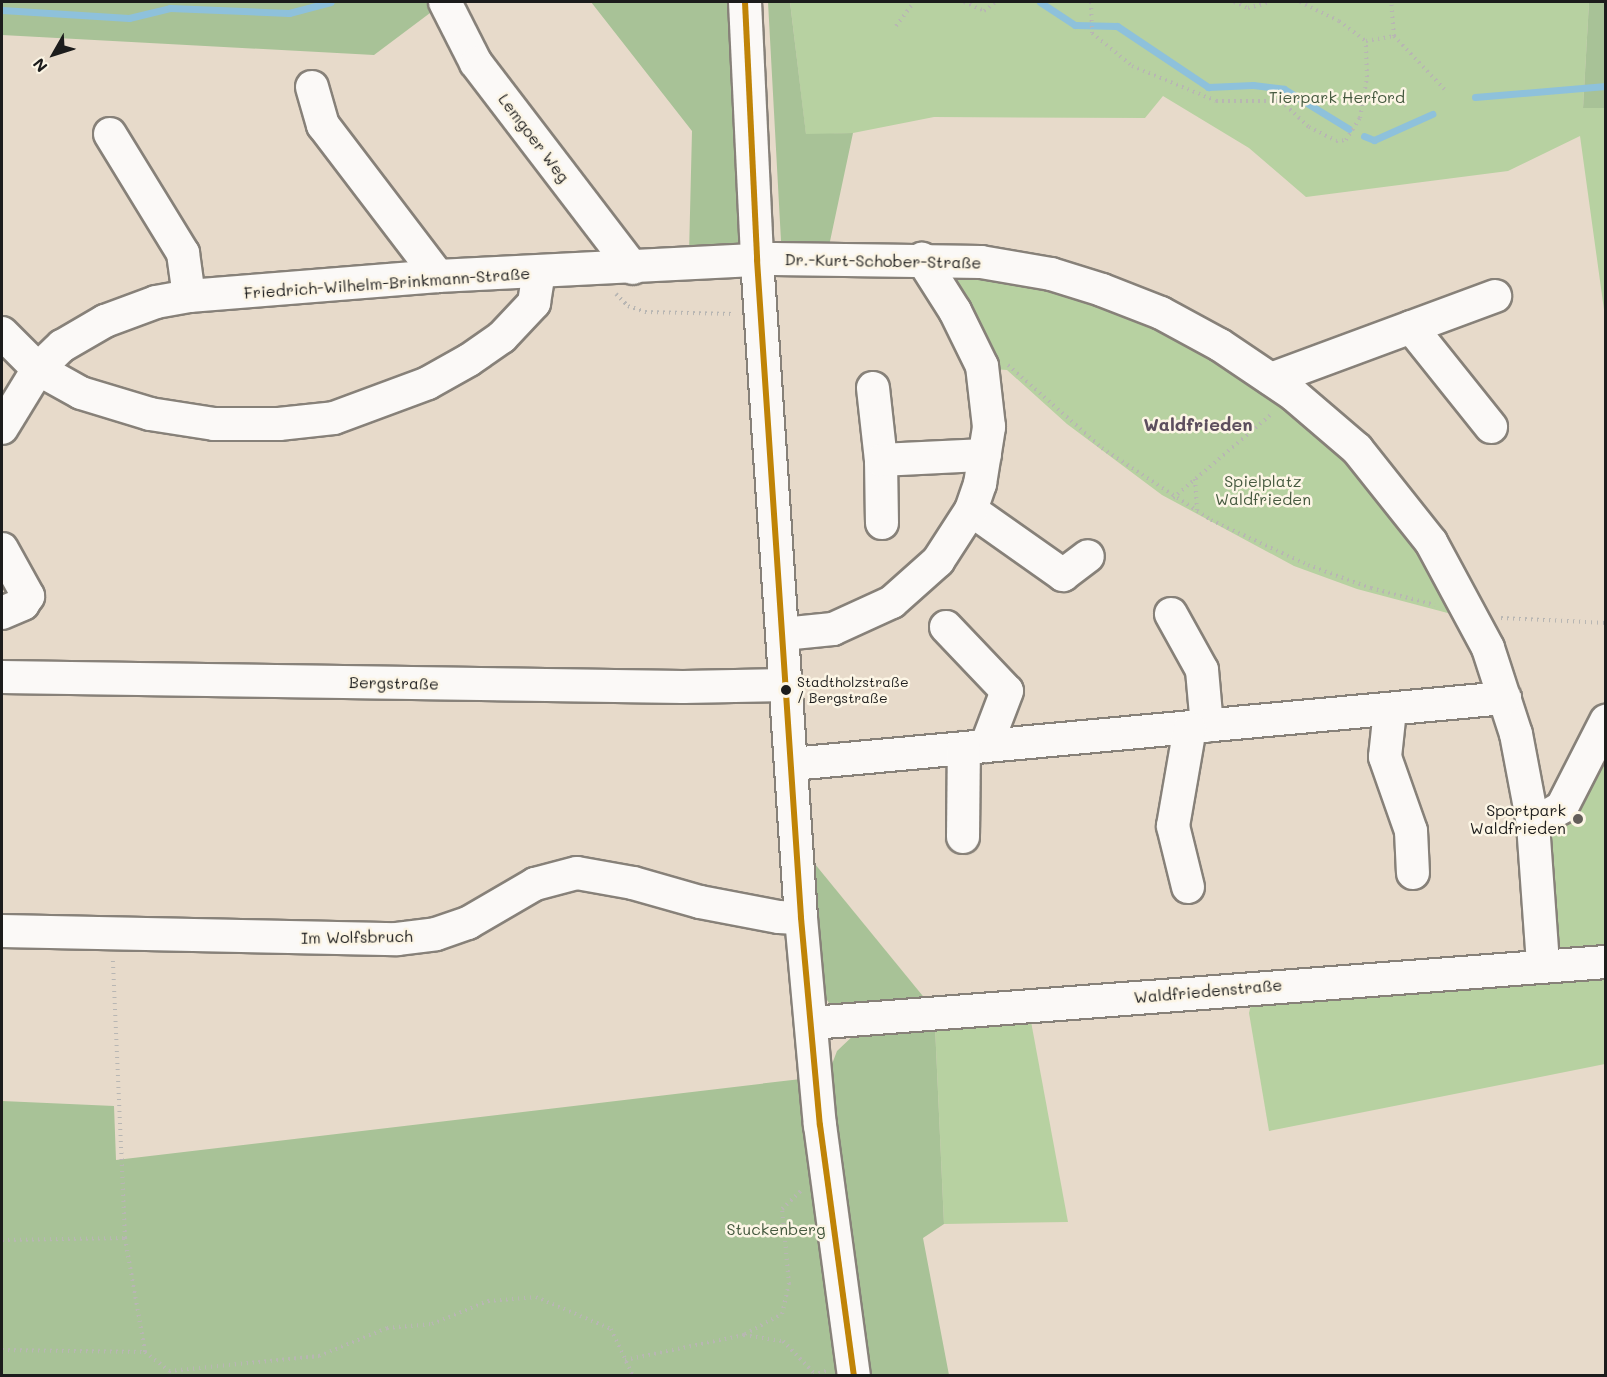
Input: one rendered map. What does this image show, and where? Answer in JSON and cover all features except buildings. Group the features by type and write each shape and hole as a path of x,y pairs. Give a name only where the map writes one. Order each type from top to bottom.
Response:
{"street":[{"name":"Lemgoer Weg","path":"445,2 476,63 621,269"},
{"path":"745,2 757,260 801,918 840,1373"},
{"path":"312,87 323,125 438,276"},
{"path":"110,134 183,253 189,296"},
{"path":"783,634 833,629 892,602 938,561 971,510 985,455 989,427 982,366 956,311 922,259"},
{"name":"Dr.-Kurt-Schober-Straße","path":"757,260 922,259 993,264 1051,274 1102,290 1161,314 1274,394 1346,439 1378,474 1431,542 1469,610 1505,698 1525,769 1533,824 1543,964"},
{"name":"Friedrich-Wilhelm-Brinkmann-Straße","path":"2,428 38,369 62,346 105,321 156,302 189,296 438,276 621,269 757,260"},
{"path":"2,333 38,369 81,393 161,416 214,424 279,424 334,418 428,382 469,360 502,337 534,303 539,273"},
{"path":"1274,394 1411,327 1495,296"},
{"path":"1411,327 1491,427"},
{"path":"873,388 881,460 882,523"},
{"path":"881,460 985,455"},
{"path":"971,510 1063,575 1088,556"},
{"path":"2,549 28,596 23,604 2,613"},
{"path":"1171,614 1202,670 1198,727 1173,826 1188,887"},
{"path":"946,627 1007,691 975,747 963,837"},
{"name":"Bergstraße","path":"2,677 684,687 786,685"},
{"path":"792,764 1505,698"},
{"path":"1390,710 1385,757 1411,831 1413,873"},
{"path":"1533,824 1562,807 1605,721"},
{"name":"Im Wolfsbruch","path":"2,931 397,939 436,934 468,923 534,884 577,873 633,883 712,904 779,917 801,918"},
{"name":"Waldfriedenstraße","path":"811,1023 1543,964 1605,962"}],"path":[{"path":"896,26 914,2"},
{"path":"964,2 984,11 996,2"},
{"path":"1091,2 1092,33 1132,66 1216,101 1281,101 1309,127 1336,141 1346,140 1360,118 1367,77 1366,41"},
{"path":"1234,2 1248,8 1270,2"},
{"path":"1300,2 1339,21 1366,41 1394,36"},
{"path":"1391,2 1394,36 1447,92"},
{"path":"621,269 616,296 627,306 645,312 761,314"},
{"path":"1006,363 1102,448 1173,498 1253,541 1371,588 1505,619 1605,623"},
{"path":"1173,498 1263,422 1274,394"},
{"path":"1195,479 1198,511"},
{"path":"112,932 125,1238 145,1352"},
{"path":"625,1360 744,1335 782,1314 789,1284 782,1209 805,1188"},
{"path":"2,1240 125,1238"},
{"path":"2,1350 145,1352 169,1371 320,1356 387,1328 432,1324 488,1301 536,1297 611,1329 633,1376"},
{"path":"744,1335 783,1341 813,1374 840,1373"}],"green space":[{"path":"2,2 454,2 438,7 374,55 2,35"},
{"path":"591,2 737,2 745,251 689,254 692,131"},
{"path":"768,2 790,2 806,134 853,133 829,246 781,241"},
{"name":"Tierpark Herford","path":"790,2 1589,2 1583,108 1606,108 1605,381 1605,317 1580,136 1508,171 1306,197 1249,148 1163,96 1145,118 934,117 853,133 806,135"},
{"path":"1589,2 1605,2 1605,108 1583,108"},
{"name":"Spielplatz Waldfrieden","path":"946,269 1111,302 1247,373 1358,465 1416,541 1459,616 1357,589 1294,566 1162,495 1067,424 1007,370 993,369"},
{"name":"Sportpark Waldfrieden","path":"1605,705 1605,950 1545,958 1539,837 1563,800"},
{"path":"810,858 931,1006 850,1012 829,1003 817,985"},
{"path":"1605,970 1605,1064 1269,1131 1249,1013 1253,996"},
{"path":"1030,1016 1068,1222 944,1224 935,1026"},
{"name":"Stuckenberg","path":"935,1026 944,1224 923,1238 949,1375 2,1375 2,1101 114,1106 116,1160 801,1079 829,1072 837,1051 856,1033"}],"waterway":[{"path":"2,10 129,18 170,8 289,13 331,2"},
{"path":"1040,2 1075,25 1117,26 1208,87 1253,85 1284,89 1349,129"},
{"path":"1475,97 1606,86"},
{"path":"1364,136 1374,140 1432,114"}],"transit line":[{"path":"745,2 757,260 801,918 820,1125 854,1376"}],"place":[{"name":"Stadtholzstraße / Bergstraße","path":"786,690"},
{"name":"Sportpark Waldfrieden","path":"1578,819"}],"district":[{"name":"Waldfrieden","path":"1198,424"}]}
